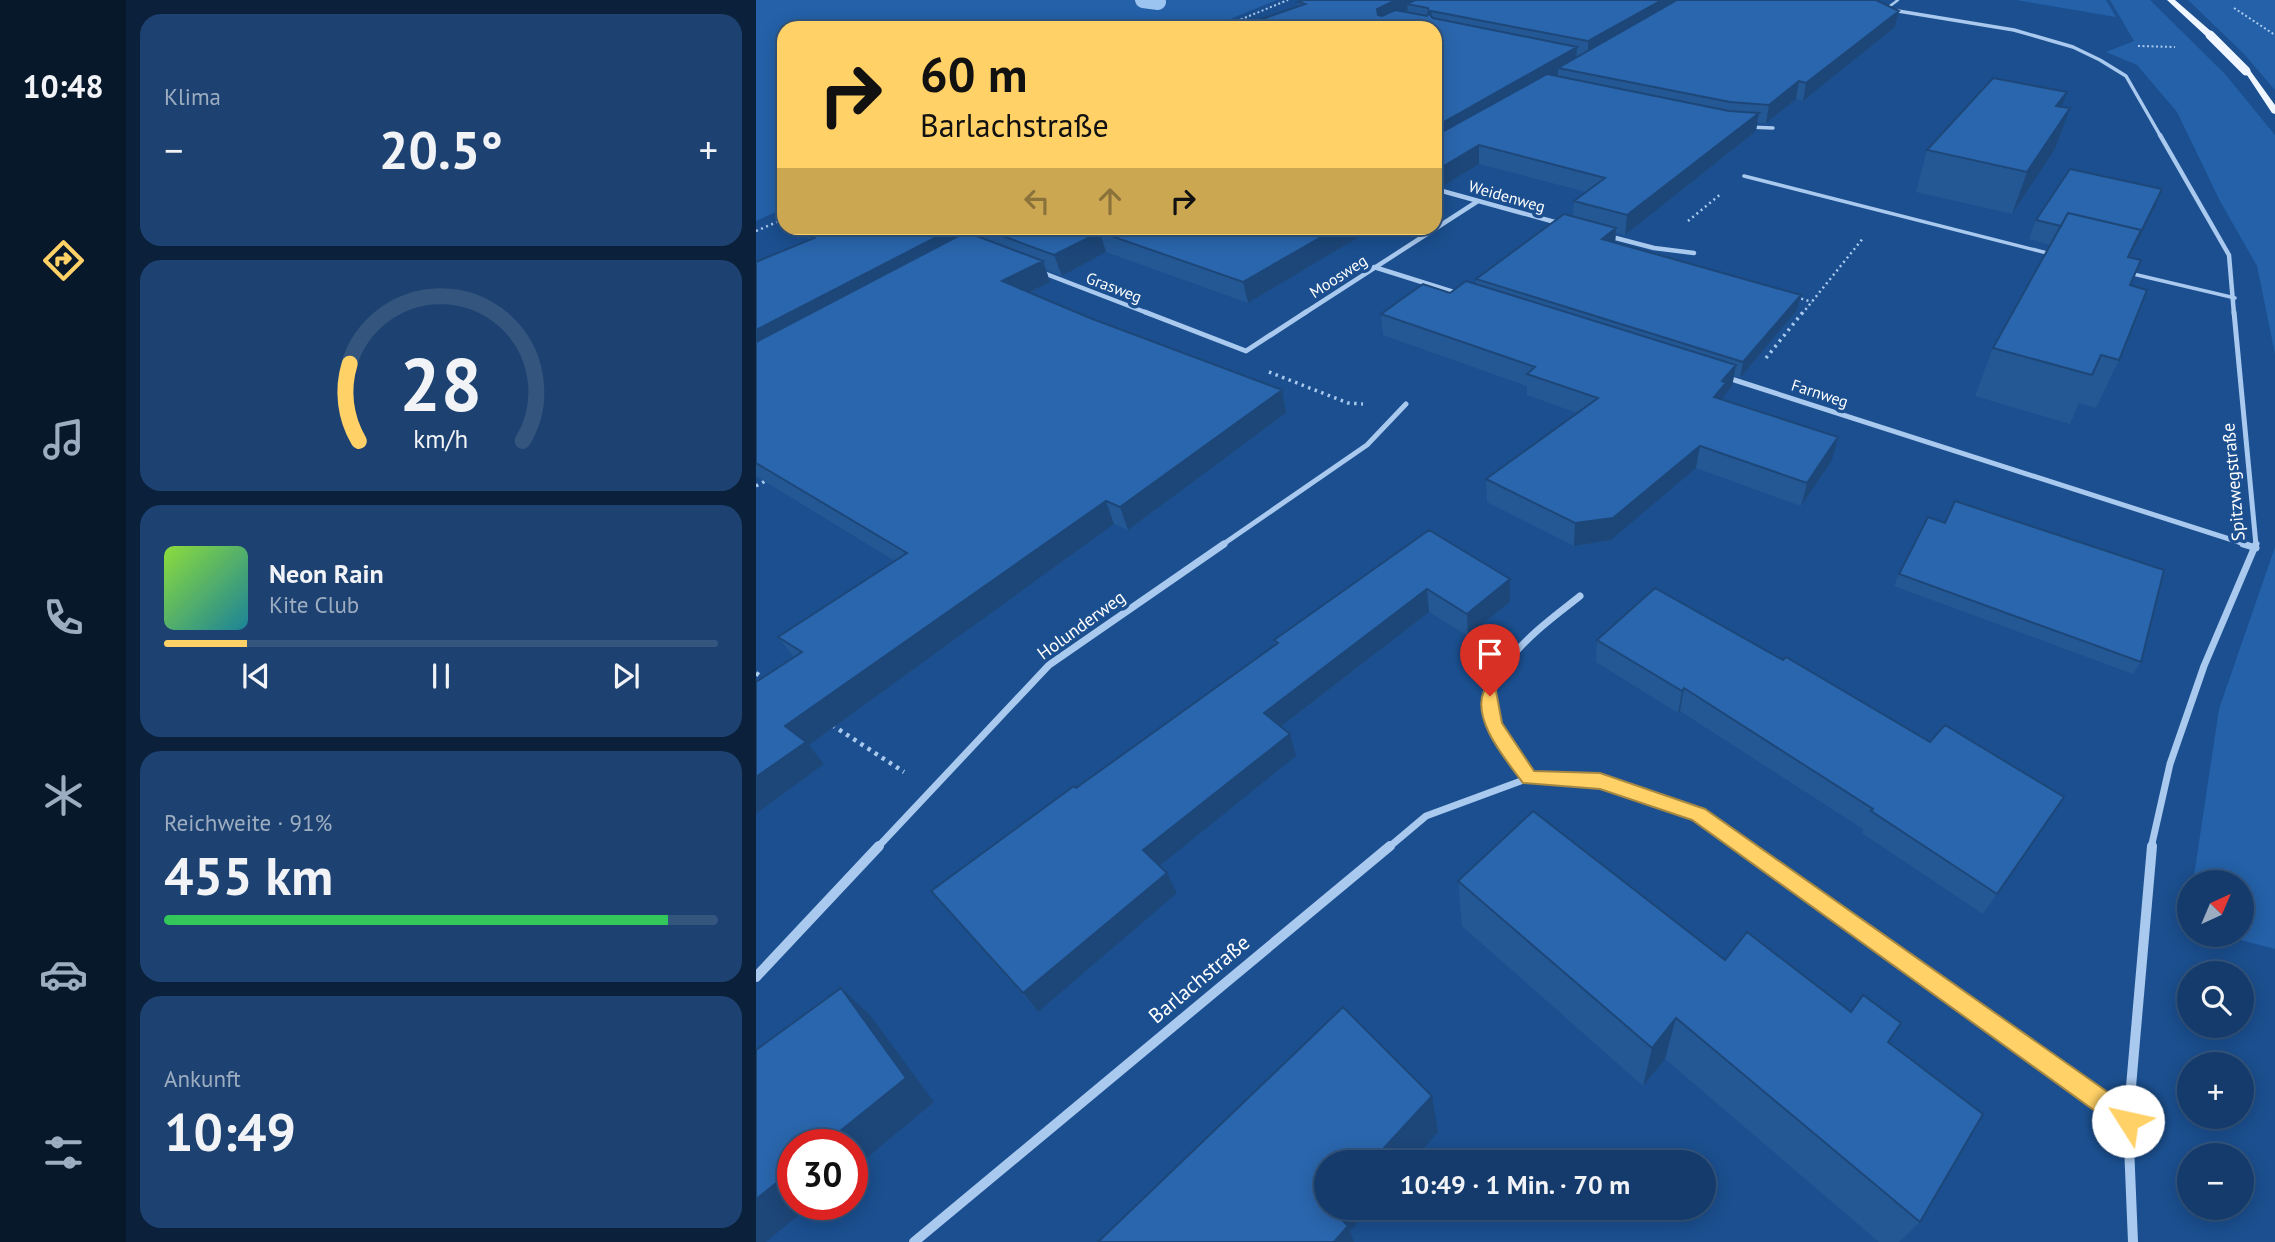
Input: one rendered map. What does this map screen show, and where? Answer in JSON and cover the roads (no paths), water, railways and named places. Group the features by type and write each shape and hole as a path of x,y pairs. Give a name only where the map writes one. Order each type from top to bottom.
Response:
{"main road":[{"path":"2171,0 2246,71 2275,111"}],"street":[{"name":"Spitzwegstraße","path":"1886,9 2039,35 2106,61 2126,76 2229,255 2256,548 2204,666 2167,776 2151,849 2128,1121 2133,1242"},
{"path":"1738,126 1773,128"},
{"name":"Weidenweg","path":"1442,191 1573,227"},
{"name":"Moosweg","path":"1442,224 1478,201"},
{"path":"1600,234 1654,248 1695,253"},
{"name":"Moosweg","path":"1247,351 1424,235"},
{"path":"1374,267 1467,296"},
{"name":"Grasweg","path":"1036,271 1247,351"},
{"name":"Farnweg","path":"1719,375 2256,548"},
{"name":"Holunderweg","path":"756,977 1049,665 1367,445 1406,404"},
{"path":"1529,778 1493,725 1490,696 1502,671 1526,640 1580,596"},
{"name":"Barlachstraße","path":"914,1242 1426,816 1529,778 1600,781 1699,814 2128,1121"}],"lane":[{"path":"1886,9 1898,0"},
{"path":"1744,176 2053,254"},
{"path":"2118,270 2235,298"}],"waterway":[{"path":"1143,0 1158,2"}]}
